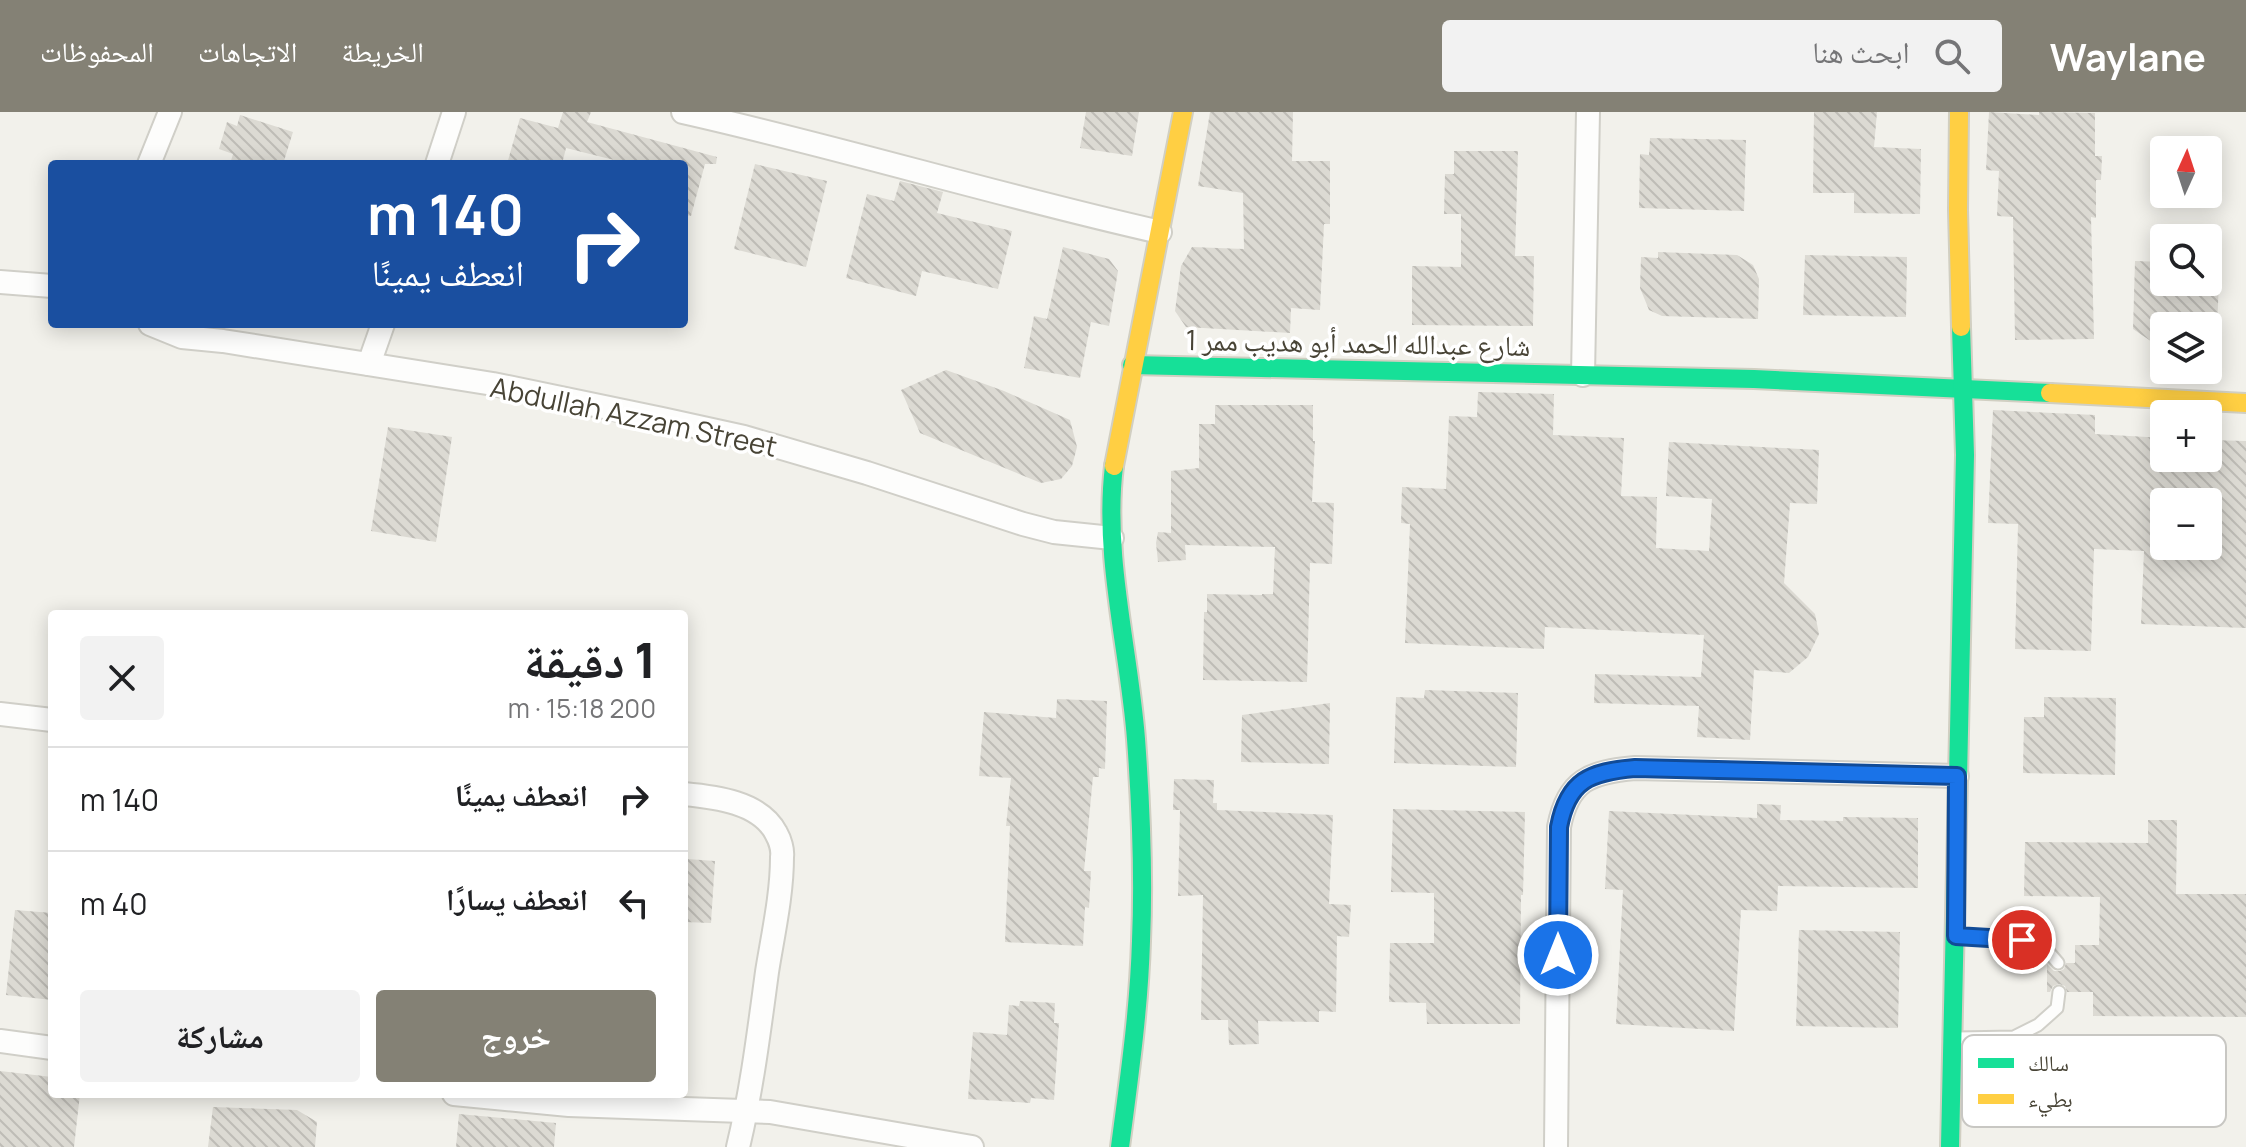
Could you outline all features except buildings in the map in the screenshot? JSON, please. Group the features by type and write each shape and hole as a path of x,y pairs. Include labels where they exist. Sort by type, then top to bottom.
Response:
{"street":[{"path":"151,160 170,112"},
{"path":"438,160 454,112"},
{"path":"683,112 1160,232"},
{"path":"1120,1147 1135,1031 1142,857 1135,722 1112,538 1111,498 1132,365 1183,112"},
{"path":"1583,375 1588,112"},
{"path":"1950,1147 1965,455 1958,210 1959,112"},
{"path":"0,282 48,286"},
{"name":"Abdullah Azzam Street","path":"160,328 182,337 493,384 730,434 867,473 1023,524 1054,532 1112,538"},
{"path":"369,364 382,328"},
{"name":"شارع عبدالله الحمد أبو هديب ممر 1","path":"1132,365 1754,379 2246,403"},
{"path":"0,714 48,720"},
{"path":"1556,1147 1559,827 1571,792 1585,779 1608,771 1635,768 1957,776"},
{"path":"688,794 713,797 753,812 768,822 776,833 783,853 747,1111 738,1147"},
{"path":"0,1041 48,1047"},
{"path":"496,1098 569,1105 747,1111 798,1116 972,1147"}],"lane":[{"path":"1956,936 2022,940 2046,949 2058,963"},
{"path":"2018,1035 2038,1025 2057,1008 2059,992"},
{"path":"1952,1038 1962,1038"}],"traffic: fast":[{"path":"1950,1147 1965,455 1961,327"},
{"path":"1132,365 1754,379 2050,393"},
{"path":"1114,466 1114,569 1133,705 1142,865 1138,993 1120,1147"}],"traffic: slow":[{"path":"1114,466 1183,112"},
{"path":"1959,112 1961,327"},
{"path":"2050,393 2246,403"}],"route":[{"path":"1558,955 1559,827 1562,812 1571,792 1585,779 1608,771 1635,768 1957,776 1956,936 2022,940"}]}
